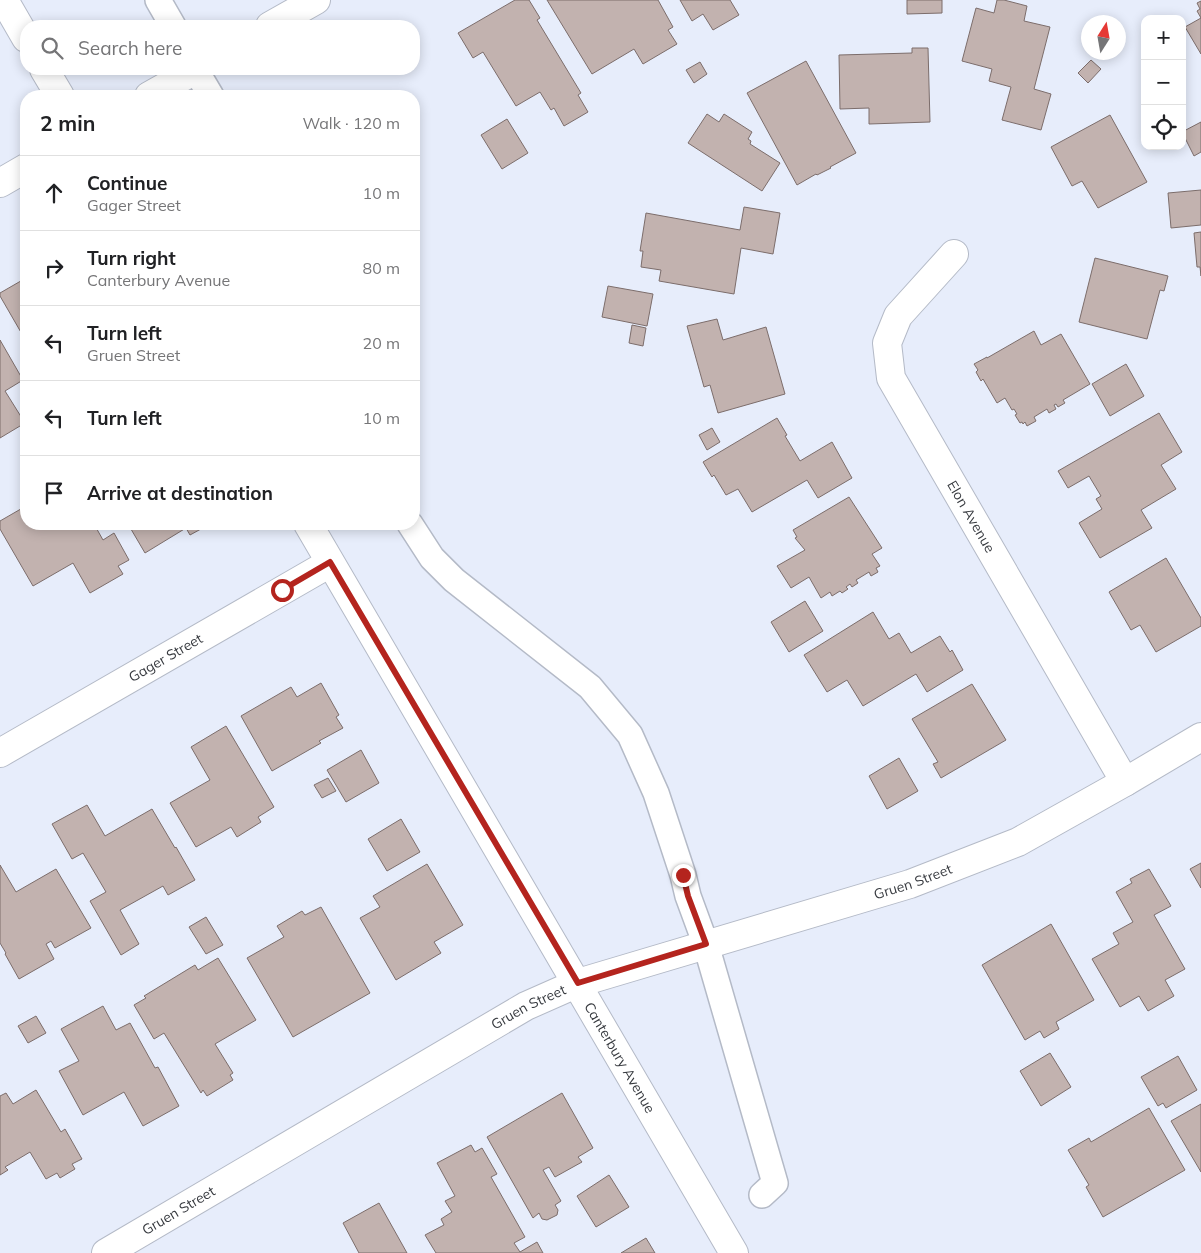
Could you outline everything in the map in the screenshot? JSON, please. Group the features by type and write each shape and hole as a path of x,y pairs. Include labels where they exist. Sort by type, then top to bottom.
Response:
{"street":[{"path":"4,0 20,28"},
{"path":"281,20 316,0"},
{"path":"48,75 56,90"},
{"path":"160,90 186,75"},
{"path":"0,183 20,171"},
{"name":"Elon Avenue","path":"954,254 898,316 887,343 891,378 1125,782"},
{"name":"Canterbury Avenue","path":"311,530 578,983 734,1253"},
{"name":"Gager Street","path":"0,753 330,562"},
{"name":"Gruen Street","path":"106,1253 526,1006 578,983 910,884 1018,842 1125,782 1201,736"}],"lane":[{"path":"158,0 170,20"},
{"path":"199,75 208,90"},
{"path":"414,530 432,558 454,580 590,686 630,735 656,793 688,896 706,944 775,1183 762,1195"}],"building":[{"path":"515,0 529,0 540,18 537,20 581,93 578,95 588,112 564,126 554,108 551,110 540,92 516,106 483,52 473,58 458,33"},
{"path":"547,0 658,0 673,27 668,30 677,44 643,64 634,49 592,74"},
{"path":"680,0 730,0 739,15 713,30 703,14 692,21"},
{"path":"907,0 942,0 942,13 907,14"},
{"path":"997,0 1027,6 1024,21 1050,27 1034,89 1051,94 1041,130 1002,120 1011,87 989,81 992,69 962,61 976,8 994,13"},
{"path":"1201,1 1201,18 1197,11 1200,9 1197,3"},
{"path":"1201,18 1201,54 1186,29 1186,26"},
{"path":"912,48 928,48 930,122 869,124 869,108 840,109 839,55 912,53"},
{"path":"1091,60 1101,69 1088,83 1078,73"},
{"path":"806,61 856,153 797,185 747,93"},
{"path":"700,62 707,74 694,83 686,70"},
{"path":"707,114 719,122 724,114 752,132 748,139 751,141 750,144 780,163 762,191 688,143"},
{"path":"1110,115 1147,182 1098,208 1082,181 1072,186 1051,147"},
{"path":"507,119 528,153 502,169 481,135"},
{"path":"1201,122 1201,152 1194,156 1186,140 1186,130"},
{"path":"1201,190 1201,225 1171,228 1168,193"},
{"path":"744,207 780,213 773,254 741,248 734,294 659,281 661,270 641,267 643,251 640,251 646,213 740,230"},
{"path":"1201,232 1201,276 1200,267 1197,267 1194,233"},
{"path":"1095,258 1168,276 1164,291 1160,290 1147,339 1079,322"},
{"path":"20,281 20,331 0,296 0,293"},
{"path":"608,286 653,294 647,326 602,317"},
{"path":"717,319 723,340 766,327 785,394 718,413 710,385 704,387 687,326"},
{"path":"632,325 646,328 643,346 629,343"},
{"path":"1034,331 1041,345 1061,334 1090,384 1063,400 1065,403 1058,407 1056,404 1054,405 1056,409 1049,413 1047,409 1034,417 1036,421 1027,426 1025,422 1023,424 1022,422 1020,423 1014,409 1012,410 1005,398 997,403 983,379 981,381 974,364"},
{"path":"0,340 20,375 20,382 5,391 20,415 20,426 0,438"},
{"path":"1126,364 1144,396 1110,416 1092,384"},
{"path":"1159,413 1182,452 1161,465 1176,489 1141,510 1152,528 1100,558 1079,523 1102,509 1096,499 1101,496 1089,476 1068,488 1058,471"},
{"path":"777,418 800,461 832,442 852,478 818,498 807,480 752,512 738,489 726,495 714,475 712,477 703,462"},
{"path":"712,428 720,442 707,450 699,435"},
{"path":"849,497 882,548 872,554 880,566 876,568 878,572 871,576 869,572 856,580 858,583 852,587 850,584 846,587 848,589 842,593 840,591 832,596 830,592 821,598 809,577 791,588 777,566 805,550 795,538 797,537 793,530"},
{"path":"20,509 20,530 97,530 103,540 114,533 129,560 118,566 123,574 90,593 73,563 33,586 0,529 0,521"},
{"path":"132,530 183,530 145,553"},
{"path":"187,530 199,530 190,535"},
{"path":"1166,558 1201,618 1201,626 1156,652 1140,625 1131,630 1109,592"},
{"path":"805,601 823,631 789,652 771,622"},
{"path":"873,612 889,639 899,633 911,653 940,636 950,652 952,650 963,670 927,692 916,674 863,706 847,680 827,692 804,655"},
{"path":"321,683 339,715 336,717 343,728 272,771 241,716 291,687 297,697"},
{"path":"972,684 1006,740 941,778 933,764 938,762 912,719"},
{"path":"226,726 274,807 258,817 261,822 237,837 231,827 196,847 170,803 210,780 191,747"},
{"path":"361,750 379,783 346,802 327,770"},
{"path":"899,758 918,791 887,809 869,776"},
{"path":"328,778 336,791 322,798 314,785"},
{"path":"87,805 105,836 152,809 195,880 168,895 163,886 120,910 139,944 121,955 90,901 106,892 83,853 72,859 52,824"},
{"path":"401,819 420,852 387,871 368,839"},
{"path":"1201,863 1201,888 1190,869"},
{"path":"427,864 463,925 434,942 441,953 396,980 360,918 380,907 373,896"},
{"path":"0,865 16,892 56,869 91,928 55,948 51,941 46,944 54,959 19,979 0,943"},
{"path":"1149,869 1171,906 1154,915 1185,969 1165,980 1174,996 1148,1011 1139,996 1120,1007 1092,959 1119,944 1113,933 1133,922 1116,892 1132,883 1130,879"},
{"path":"321,907 370,993 293,1037 247,958 284,937 277,926 302,911 305,915"},
{"path":"206,917 223,945 206,954 189,927"},
{"path":"1051,924 1094,1000 1056,1022 1059,1029 1044,1038 1040,1031 1025,1040 982,965"},
{"path":"218,958 256,1020 215,1044 233,1073 230,1075 233,1080 207,1096 203,1090 201,1093 164,1033 154,1039 134,1005 146,998 144,996 195,965 198,970"},
{"path":"103,1006 116,1030 130,1023 155,1068 158,1067 179,1106 143,1126 124,1092 83,1115 59,1071 79,1061 61,1029"},
{"path":"36,1016 46,1033 28,1043 18,1026"},
{"path":"1050,1053 1071,1087 1041,1106 1020,1071"},
{"path":"1178,1056 1197,1090 1166,1108 1163,1103 1158,1106 1141,1077"},
{"path":"36,1090 61,1132 65,1129 82,1159 72,1164 75,1169 60,1178 57,1173 46,1179 30,1152 5,1167 8,1170 0,1175 0,1096 6,1093 13,1104"},
{"path":"562,1093 593,1148 578,1157 582,1162 555,1177 549,1167 543,1170 561,1201 555,1205 558,1210 557,1215 547,1220 542,1219 539,1213 533,1218 487,1137"},
{"path":"1201,1104 1201,1172 1171,1121"},
{"path":"1149,1108 1185,1170 1103,1217 1086,1187 1089,1185 1068,1150 1089,1138 1091,1142"},
{"path":"471,1145 475,1152 482,1148 497,1174 491,1177 525,1237 514,1243 520,1252 537,1242 543,1253 436,1253 425,1235 444,1225 441,1219 452,1212 445,1201 455,1196 437,1163"},
{"path":"609,1175 629,1207 596,1227 577,1196"},
{"path":"379,1203 407,1253 359,1253 343,1223"},
{"path":"646,1238 655,1253 621,1253"}],"route":[{"path":"282,590 330,562 578,983 706,944 688,896 683,875"}]}
